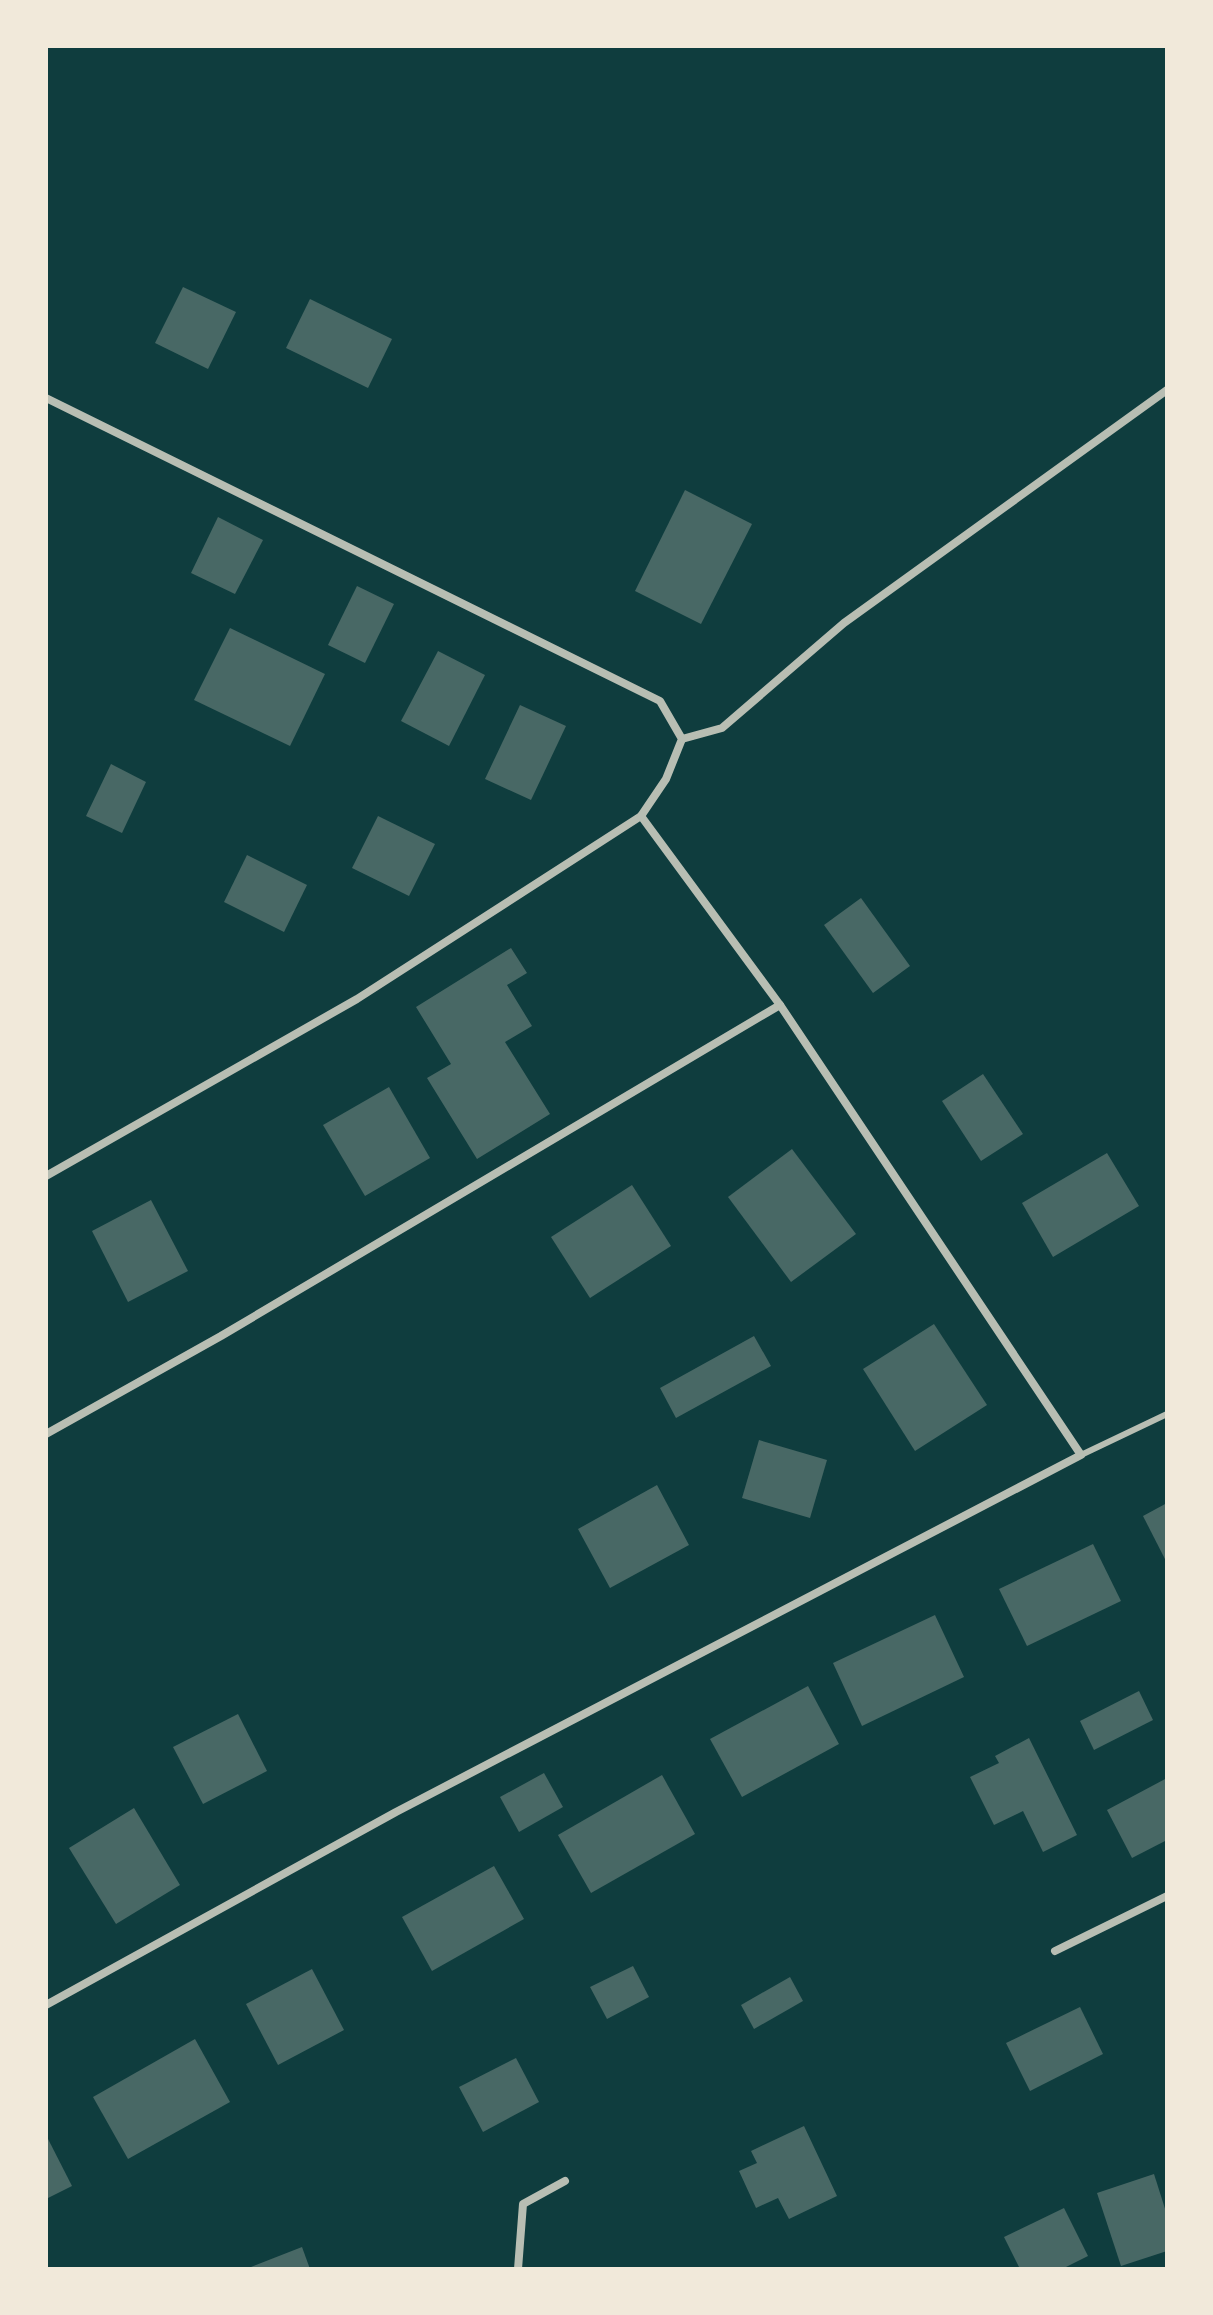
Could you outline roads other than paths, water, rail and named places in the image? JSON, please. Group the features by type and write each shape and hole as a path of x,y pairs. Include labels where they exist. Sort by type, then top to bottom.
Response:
{"street":[{"path":"682,739 722,728 844,623 1167,390"},
{"path":"46,398 660,701 682,739"},
{"path":"46,1176 357,999 641,816 666,779 682,739"},
{"path":"46,2005 396,1812 1081,1455 780,1005 641,816"},
{"path":"46,1434 248,1320 780,1005"},
{"path":"1055,1951 1167,1896"},
{"path":"518,2269 523,2204 565,2181"}],"lane":[{"path":"1081,1455 1167,1414"}]}
